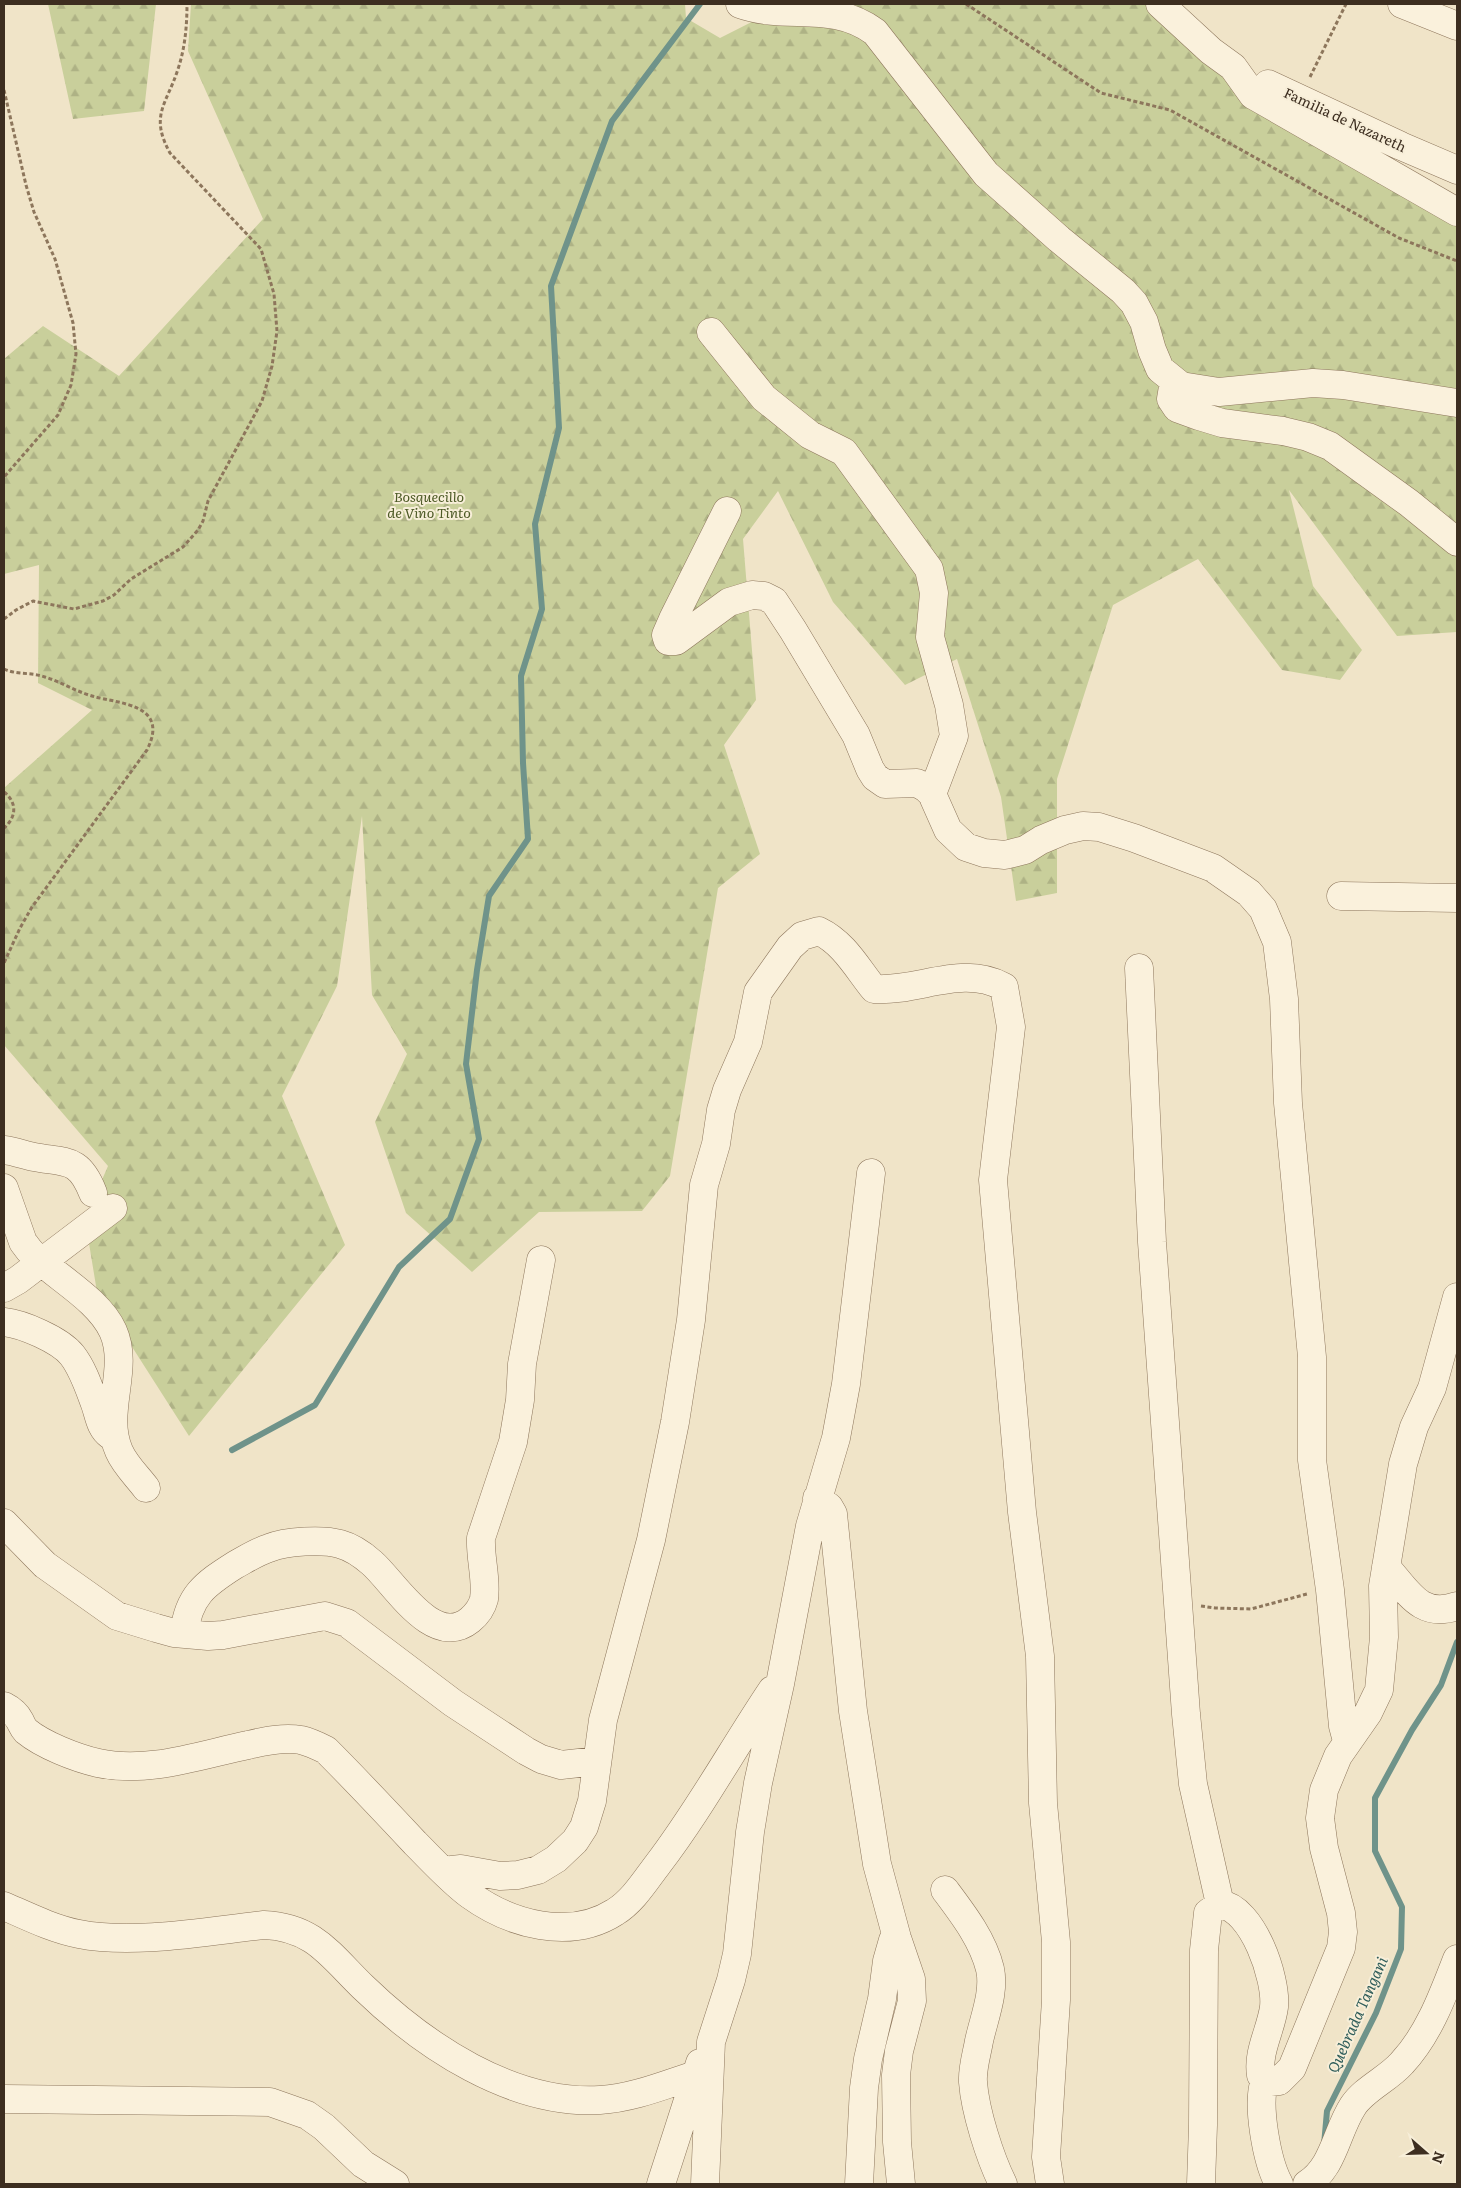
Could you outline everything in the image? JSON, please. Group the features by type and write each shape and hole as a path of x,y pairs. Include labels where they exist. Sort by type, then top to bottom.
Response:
{"street":[{"path":"740,4 760,8 832,11 864,22 875,32 986,174 1059,239 1123,291 1134,304 1144,322 1160,369 1181,386 1219,392 1313,383 1343,385 1457,403"},
{"name":"Familia de Nazareth","path":"1160,4 1210,52 1233,67 1299,99 1457,170"},
{"path":"1402,4 1457,26"},
{"path":"1233,67 1252,95 1457,212"},
{"path":"711,332 764,398 810,435 844,452 929,568 934,592 930,637 949,705 954,736 932,794"},
{"path":"1174,381 1171,400 1177,408 1222,422 1283,431 1308,437 1330,446 1410,503 1457,542"},
{"path":"727,511 673,619 666,635 668,641 676,641 730,602 752,595 764,596 774,601 793,630 856,735 870,769 876,778 886,784 917,783 932,794 948,830 966,847 984,853 1005,855 1025,850 1065,830 1083,826 1099,827 1213,868 1248,893 1267,916 1277,942 1284,999 1288,1103 1312,1357 1312,1460 1330,1590 1343,1726 1347,1741"},
{"path":"1341,896 1457,898"},
{"path":"443,1871 460,1869 500,1876 518,1875 538,1870 556,1859 575,1841 584,1828 592,1801 603,1720 652,1540 675,1422 691,1320 704,1185 716,1144 725,1096 748,1042 758,992 790,947 802,936 819,931 828,935 844,949 874,989 892,990 967,976 990,980 1004,987 1011,1027 993,1180 1022,1512 1040,1656 1043,1803 1056,1942 1056,2000 1046,2156 1050,2184"},
{"path":"1139,968 1152,1242 1186,1714 1193,1784 1220,1904"},
{"path":"4,1150 65,1161 84,1175 103,1201 41,1262 18,1280 4,1288"},
{"path":"661,2184 695,2074 711,2042 731,1980 737,1954 750,1832 758,1783 780,1684 810,1526 836,1438 846,1384 871,1173"},
{"path":"4,1188 23,1242 41,1262 102,1314 114,1334 119,1354 113,1412 114,1436 123,1459 146,1488"},
{"path":"184,1634 185,1624 192,1603 208,1582 270,1547 319,1540 340,1544 362,1555 373,1564 404,1600 433,1623 442,1626 459,1626 474,1616 481,1608 484,1599 485,1579 481,1565 481,1538 513,1442 520,1400 522,1364 541,1260"},
{"path":"1201,2184 1206,1929 1208,1913 1220,1904 1227,1905 1236,1910 1249,1923 1257,1938 1269,1972 1274,2006 1260,2060 1261,2075 1270,2082 1278,2081 1292,2068 1341,1948 1344,1932 1341,1913 1324,1848 1320,1818 1324,1790 1338,1756 1368,1713 1378,1690 1384,1637 1383,1586 1402,1464 1414,1427 1432,1388 1457,1297"},
{"path":"4,1322 14,1323 34,1331 72,1354 82,1372 103,1428 114,1436"},
{"path":"817,1498 829,1507 833,1514 853,1712 878,1864 898,1938 912,1978 912,2001 899,2051 896,2075 897,2142 901,2184"},
{"path":"4,1523 45,1565 117,1616 184,1634 223,1635 309,1618 325,1616 334,1618 347,1623 453,1703 526,1751 541,1759 561,1765 597,1761"},
{"path":"1386,1567 1412,1599 1422,1606 1445,1610 1457,1606"},
{"path":"4,1706 19,1719 24,1730 36,1738 64,1752 98,1763 120,1766 165,1764 232,1748 286,1739 301,1740 316,1745 326,1750 443,1871 469,1894 498,1913 523,1922 545,1926 572,1926 597,1920 616,1912 636,1893 672,1846 774,1686 780,1684"},
{"path":"945,1890 964,1916 982,1946 990,1971 990,1996 979,2041 973,2081 984,2131 1003,2184"},
{"path":"4,1906 78,1934 100,1937 146,1937 264,1925 301,1932 325,1948 378,2002 403,2024 431,2044 486,2074 537,2093 578,2100 618,2098 645,2092 695,2074"},
{"path":"859,2184 864,2088 868,2059 882,1999 887,1960 893,1940 898,1938"},
{"path":"1307,2184 1320,2173 1330,2159 1344,2121 1354,2104 1401,2064 1420,2041 1442,1998 1457,1959"},
{"path":"705,2184 711,2042"},
{"path":"1265,2080 1262,2097 1264,2118 1273,2172 1279,2184"},
{"path":"4,2086 29,2094 36,2100"},
{"path":"4,2099 270,2102 307,2115 324,2127 363,2164 383,2178 396,2184"}],"path":[{"path":"4,619 33,601 74,609 103,601 114,595 132,579 183,547 198,530 203,521 208,501 254,418 268,382 275,349 276,312 270,275 261,249 170,153 161,134 160,112 178,70 183,48 187,4"},
{"path":"966,4 1101,93 1170,110 1399,238 1457,261"},
{"path":"1299,99 1346,4"},
{"path":"4,90 31,203 55,259 73,323 76,354 71,385 58,415 4,477"},
{"path":"4,669 44,676 88,695 136,706 148,718 152,734 146,750 32,907 13,942 4,964"},
{"path":"4,792 12,801 14,813 12,819 4,828"},
{"path":"1178,1601 1215,1608 1251,1609 1330,1590"}],"green space":[{"path":"48,4 156,4 144,111 73,119"},
{"name":"Bosquecillo de Vino Tinto","path":"191,4 685,4 686,18 720,38 781,7 781,4 1145,4 1199,56 1457,213 1457,632 1397,636 1289,490 1313,586 1362,650 1340,680 1282,670 1198,559 1113,605 1057,779 1057,893 1016,901 1001,797 957,659 905,685 833,602 778,491 743,539 756,700 724,745 760,854 718,888 670,1176 642,1211 539,1212 472,1272 406,1213 375,1122 407,1054 372,995 362,816 337,986 282,1096 345,1245 189,1436 97,1292 85,1219 108,1166 4,1045 4,788 92,710 38,683 39,565 4,574 4,359 43,326 119,376 263,219 188,51"}],"waterway":[{"path":"232,1450 315,1405 399,1267 450,1219 479,1139 466,1064 477,970 489,896 528,839 523,763 521,676 542,609 535,524 559,428 551,286 612,121 700,4"},
{"name":"Quebrada Tangani","path":"1324,2145 1327,2111 1376,2013 1401,1949 1402,1907 1375,1851 1375,1798 1412,1730 1441,1685 1457,1642"}]}
